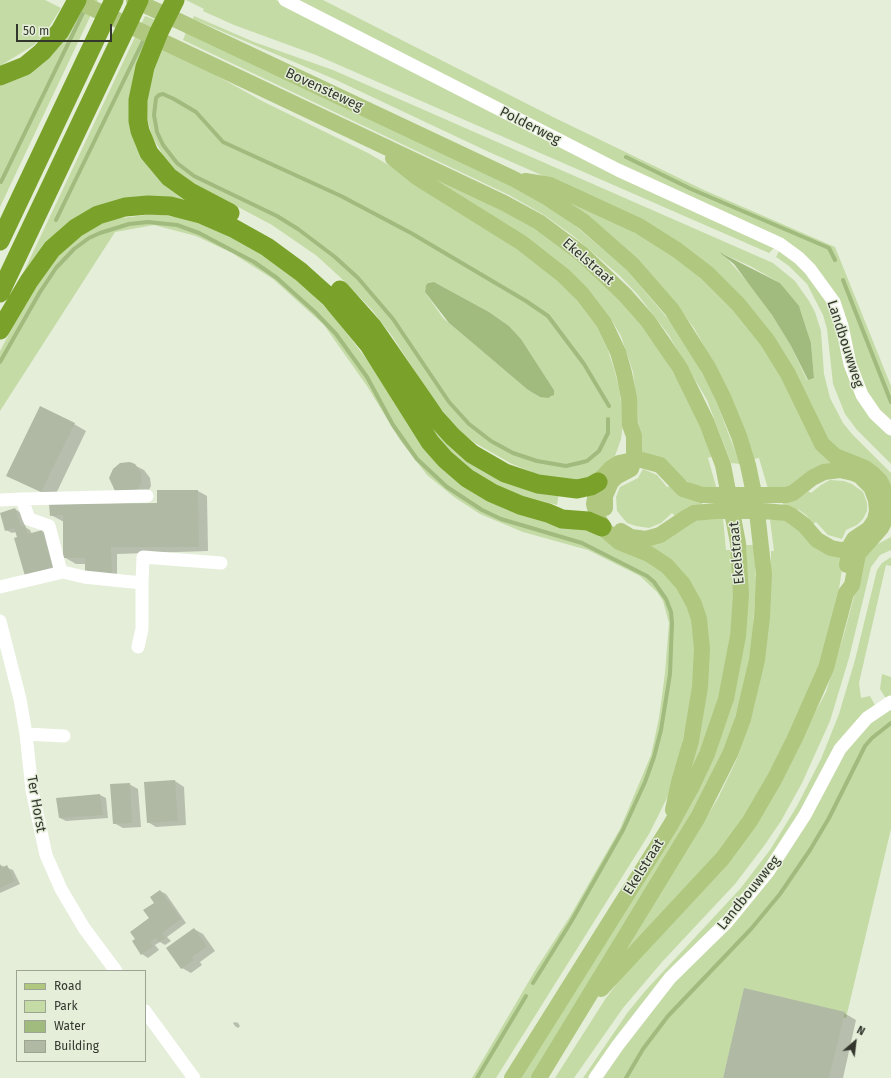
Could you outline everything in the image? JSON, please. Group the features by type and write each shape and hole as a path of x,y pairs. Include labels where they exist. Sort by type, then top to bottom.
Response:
{"highway":[{"path":"0,76 24,66 42,52 60,31 76,0"},
{"path":"0,241 114,0"},
{"path":"0,293 139,0"},
{"path":"175,0 159,32 145,68 138,100 138,121 140,131 149,153 161,169 190,192 258,228 279,241 305,259 334,285 372,326 435,417 452,436 472,454 505,473 538,484 577,489 591,486 598,482"},
{"path":"0,330 29,281 52,249 76,228 98,215 125,207 148,205 170,206 201,214 233,228 267,247 301,272 330,298 369,345 430,442 454,468 479,486 504,499 548,513 557,510 602,520"}],"main road":[{"name":"Bovensteweg","path":"76,0 373,142"},
{"name":"Bovensteweg","path":"134,0 514,179"},
{"path":"373,142 418,178 522,243 564,276 582,294 604,323 618,352 628,392 630,425 634,436 626,461 631,469 616,477 607,488 602,520"},
{"name":"Ekelstraat","path":"373,142 504,203 539,222 582,254 601,271 648,321 680,368 707,423 723,465 738,543 741,595 738,636 726,699 707,754 691,788 670,826 512,1078"},
{"path":"514,179 550,185 626,220 677,250 707,273 738,304 767,340 788,374 822,444 835,456 865,468 880,481 888,498 885,505 886,520 884,531 856,549 831,548 824,545 799,521 786,513 746,511 694,513 687,516 660,535 646,539 631,537 602,520"},
{"name":"Ekelstraat","path":"514,179 548,198 584,222 632,264 667,304 691,338 709,368 728,410 748,465 762,543 764,574 762,617 757,660 743,719 730,754 698,818 539,1078"},
{"path":"670,826 679,782 691,741 700,687 702,649 699,620 694,604 677,576 660,560 641,550 615,540 594,504 598,482 611,468 626,461 648,460 660,465 683,489 702,495 786,495 793,493 818,475 831,470 840,470 860,476 885,505"},
{"path":"581,1010 700,885 722,859 750,821 775,778 815,696 826,668 837,634 846,594 852,585 858,554 854,539 866,533 875,520 877,511 885,505"}],"street":[{"name":"Polderweg","path":"285,0 618,170 780,244"},
{"name":"Landbouwweg","path":"780,244 799,258 810,269 834,302 842,326 850,364 862,395 875,414 891,429"},
{"path":"0,500 147,496"},
{"path":"22,499 29,519 49,526 61,572"},
{"path":"138,647 142,629 142,583 144,557 222,563"},
{"path":"0,587 61,572 84,578 142,583"},
{"name":"Ter Horst","path":"0,621 20,699 26,734 32,790 46,855 61,889 84,928 115,970"},
{"name":"Landbouwweg","path":"595,1078 618,1045 666,984 728,921 768,872 787,845 840,749 849,737 867,718 891,702"},
{"path":"26,734 64,736"},
{"path":"146,1012 194,1078"}],"green space":[{"path":"0,0 45,0 61,8 46,32 34,45 0,66"},
{"path":"86,0 98,0 0,207 0,80"},
{"path":"186,0 276,0 598,165 774,248 769,253 316,55 234,25 203,11 204,9"},
{"path":"292,0 323,0 553,117 704,190 835,247 891,386 891,424 868,397 815,268 687,199"},
{"path":"145,16 158,21 146,49 135,85 133,103 134,123 143,151 157,172 191,198 270,240 307,266 350,307 369,329 423,408 454,445 475,461 507,479 539,489 559,492 557,505 500,488 469,469 447,449 424,422 369,337 330,292 289,257 269,243 242,227 204,210 184,205 149,201 104,207 71,224 49,243 19,287 17,286"},
{"path":"194,16 254,42 333,70 773,263 795,281 815,312 821,331 824,374 830,398 843,423 891,473 891,489 829,443 745,306 600,201 489,152 334,79 193,19","holes":["723,254 750,266 780,283 800,309 811,343 814,378 807,380 791,346 772,315 754,289"]},
{"path":"186,32 509,185 548,207 578,228 625,268 675,327 689,348 715,398 740,464 731,463 707,400 668,334 638,295 619,275 572,235 544,215 509,195 183,40"},
{"path":"162,49 189,60 262,101 368,153 435,192 558,276 597,327 608,350 615,372 620,393 623,424 621,439 615,456 596,474 586,480 571,483 539,475 512,464 475,443 458,430 431,396 392,336 372,310 341,278 317,256 272,225 180,175 165,159 152,136 148,121 148,88","holes":["434,282 489,312 509,326 521,339 554,390 552,397 540,397 528,390 443,318 425,292 426,285"]},
{"path":"420,169 534,227 596,274 642,324 685,391 713,456 708,458 717,490 695,486 639,453 638,416 633,372 621,336 612,321 470,205"},
{"path":"548,187 679,256 749,324 838,463 784,489 768,489 759,458 754,459 728,390 694,328 637,258 588,216"},
{"path":"155,214 189,219 219,231 266,257 304,286 332,314 371,365 485,499 505,509 524,515 581,524 636,554 670,577 691,608 697,674 673,786 649,834 496,1078 472,1078 536,969 569,918 620,829 651,755 659,718 665,673 669,623 663,601 657,592 640,576 588,550 523,532 480,514 454,497 427,475 400,440 367,386 324,325 273,279 232,253 196,236 154,225 115,232 0,411 0,351 31,292 64,248 93,227 112,219"},
{"path":"779,251 802,266 829,304 844,356 891,434 891,464 857,430 845,414 833,384 827,329 823,315 807,284 789,266 776,257"},
{"path":"643,469 657,475 667,487 670,486 686,498 702,501 702,506 688,507 675,516 672,513 661,523 649,528 627,523 617,511 616,497 620,487 638,478"},
{"path":"830,480 844,481 852,484 863,492 867,503 867,511 863,519 857,525 846,530 842,539 828,535 816,522 813,524 807,516 799,510 783,507 783,502 796,500 808,491 811,493"},
{"path":"723,518 726,550 732,550 734,593 730,637 720,694 704,741 685,784 702,618 642,544 693,521"},
{"path":"779,519 789,523 844,555 838,596 824,652 794,733 730,843 625,952 718,798 737,759 753,711 765,655 771,577 771,551 774,551 770,520"},
{"path":"891,537 891,550 880,555 871,567 849,658 830,721 802,783 781,821 735,884 662,962 623,1008 574,1078 555,1078 606,998 795,750 826,692 844,634 864,558 874,546"},
{"path":"746,545 754,545 756,581 752,645 745,683 733,724 722,753 711,778 675,841 531,1078 521,1078 716,751 733,703 744,645 748,590"},
{"path":"891,557 891,566 886,565 859,683 861,698 870,696 876,707 857,720 841,739 816,786 757,880 591,1078 583,1078 628,1012 646,990 740,889 770,850 797,806 821,759 839,714 855,660 877,570 882,563"},
{"path":"882,674 891,677 891,697 885,697 880,689"},
{"path":"891,708 891,829 846,1018 744,994 723,1078 602,1078 622,1048 675,982 731,924 841,757 870,722"}],"water":[{"path":"719,252 780,283 799,306 811,343 814,378 808,380 791,346 772,315 734,264"},
{"path":"434,282 489,312 509,326 521,339 554,390 554,395 548,398 540,397 528,390 449,323 425,292 426,285"}],"building":[{"path":"40,406 75,423 41,492 6,476"},
{"path":"130,462 135,464 141,472 142,481 140,486 137,490 115,491 109,478 113,469 120,463"},
{"path":"157,490 198,490 199,547 111,547 112,574 85,574 85,558 63,558 63,515 50,516 49,504 157,503"},
{"path":"15,508 21,526 25,525 28,534 42,530 53,567 25,576 14,538 17,537 14,528 5,531 0,513"},
{"path":"175,780 178,821 147,823 144,782"},
{"path":"130,783 132,823 113,824 110,784"},
{"path":"100,794 103,815 59,818 56,798"},
{"path":"0,864 2,868 7,865 15,881 0,888"},
{"path":"160,890 181,919 162,933 166,938 159,942 156,938 150,942 153,946 141,955 132,941 135,939 130,932 149,918 143,910 154,903 150,897"},
{"path":"194,928 207,946 192,957 194,960 181,969 166,948"},
{"path":"744,988 845,1012 829,1078 723,1078"}],"waterway":[{"path":"1,182 85,9"},
{"path":"56,220 145,37"},
{"path":"608,419 608,433 599,451 587,461 566,466 537,461 513,453 491,441 469,424 449,402 393,319 358,278 335,257 298,229 277,216 194,176 177,163 163,145 157,132 154,115 156,98 163,94 174,99 196,112 223,142 341,196 411,233 526,301 548,316 584,364 609,406"},
{"path":"626,157 691,189 829,248 835,260"},
{"path":"0,362 40,292 56,268 74,249 89,238 129,224 148,222 177,225 199,233 254,262 277,278 316,313 336,334 367,377 393,425 417,459 447,487 482,510 501,519 582,543 647,576 654,582 666,599 671,612 672,623 670,674 661,730 654,757 645,782 623,830 571,922 533,983"},
{"path":"843,280 891,402"},
{"path":"626,1078 643,1049 668,1016 751,929 780,894 810,850 829,818 865,746 872,738 891,723"},
{"path":"477,1078 526,996"}]}
